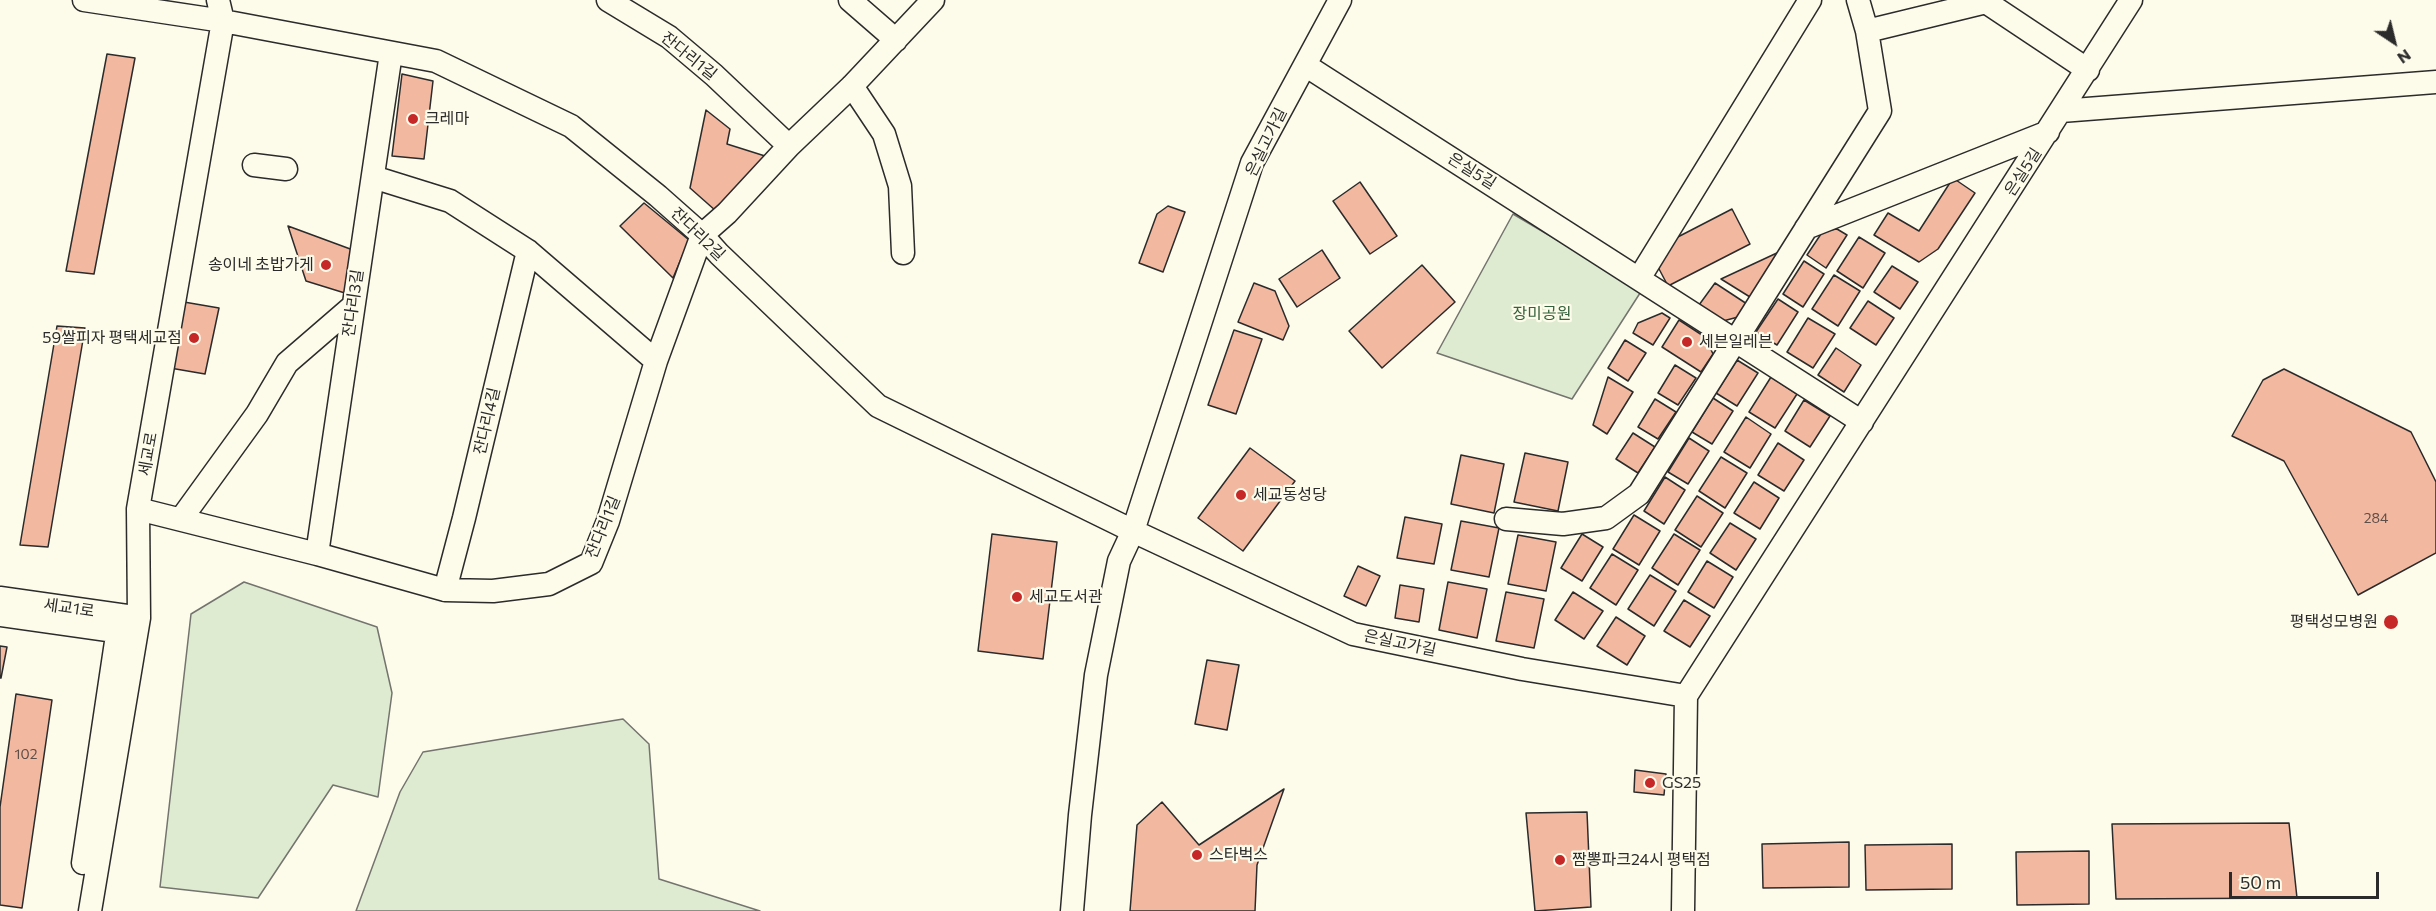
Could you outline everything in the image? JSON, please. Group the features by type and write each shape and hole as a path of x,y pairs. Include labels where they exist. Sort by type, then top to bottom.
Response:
{"street":[{"name":"잔다리2길","path":"84,0 220,11 436,62 570,126 658,196 702,235 878,406 1133,531"},
{"name":"잔다리1길","path":"608,0 669,37 714,75 789,146"},
{"path":"850,0 896,40"},
{"name":"잔다리1길","path":"138,509 317,554 445,590 493,591 549,584 591,563 608,521 656,361 702,235 727,213 789,146 852,86 933,0"},
{"name":"은실고가길","path":"1072,911 1096,675 1119,561 1133,531 1252,163 1340,0"},
{"path":"1640,278 1810,0"},
{"path":"1506,519 1563,524 1606,518 1639,494 1880,111 1867,31 1858,0"},
{"name":"은실5길","path":"1305,65 1862,422 2131,0"},
{"path":"1867,31 1986,2 2088,70"},
{"name":"세교로","path":"90,911 128,625 138,509 220,11"},
{"name":"잔다리3길","path":"317,554 391,53"},
{"path":"2061,111 2436,82"},
{"path":"852,86 884,134 900,186 903,253"},
{"path":"1806,228 2048,132"},
{"path":"254,165 286,169"},
{"path":"372,177 450,201 528,250 656,361"},
{"name":"잔다리4길","path":"445,590 528,250"},
{"path":"181,519 257,414 287,363 353,306"},
{"path":"1683,911 1686,696 1862,422"},
{"name":"은실고가길","path":"1133,531 1353,634 1522,669 1686,696"},
{"name":"세교1로","path":"0,598 128,625"},
{"name":"세교1로","path":"0,615 128,625"},
{"path":"76,911 128,625"}],"green space":[{"name":"장미공원","path":"1513,214 1642,290 1572,399 1437,353"},
{"path":"244,582 377,627 392,693 378,797 333,785 258,898 160,887 191,614"},
{"path":"623,719 649,744 659,879 760,911 356,911 400,792 423,752"}],"building":[{"path":"107,54 135,58 94,274 66,271"},
{"name":"크레마","path":"402,74 433,81 424,159 392,156"},
{"path":"706,110 730,129 727,144 765,156 716,211 690,188"},
{"path":"1953,178 1975,193 1938,249 1919,262 1874,235 1888,213 1919,231"},
{"path":"1360,182 1397,236 1370,254 1333,201"},
{"path":"644,203 689,240 673,278 620,226"},
{"path":"1168,206 1185,212 1163,272 1139,263 1157,214"},
{"path":"1732,209 1750,244 1668,286 1658,267 1672,240"},
{"name":"송이네 초밥가게","path":"288,226 353,250 348,294 306,281"},
{"path":"1837,229 1847,235 1826,268 1807,255 1823,231"},
{"path":"1859,237 1885,253 1863,288 1837,271"},
{"path":"1322,250 1340,278 1297,307 1279,279"},
{"path":"1779,252 1750,297 1721,279"},
{"path":"1804,261 1824,274 1803,307 1783,294"},
{"path":"1422,265 1455,302 1382,368 1349,331"},
{"path":"1892,266 1918,282 1900,309 1874,292"},
{"path":"1834,275 1860,291 1838,326 1812,309"},
{"path":"1254,283 1275,291 1289,326 1283,340 1238,322"},
{"path":"1715,283 1747,304 1738,317 1723,321 1699,305"},
{"path":"1778,299 1798,312 1777,345 1756,332"},
{"path":"1868,301 1894,318 1876,345 1850,328"},
{"name":"59쌀피자 평택세교점","path":"184,302 219,308 205,374 170,368"},
{"path":"1662,313 1670,318 1653,345 1633,333 1638,323"},
{"path":"1808,318 1835,334 1813,368 1787,352"},
{"name":"세븐일레븐","path":"1679,320 1705,337 1713,354 1701,372 1662,347"},
{"path":"57,326 85,328 48,547 20,545"},
{"path":"1234,330 1262,339 1236,414 1208,405"},
{"path":"1625,340 1646,353 1628,381 1608,368"},
{"path":"1836,348 1861,365 1844,392 1818,375"},
{"path":"1737,360 1758,373 1737,406 1716,393"},
{"path":"1675,365 1696,378 1678,405 1658,393"},
{"name":"평택성모병원","path":"2284,369 2411,432 2436,482 2436,553 2358,595 2284,461 2232,436 2263,380"},
{"path":"1608,377 1633,392 1607,434 1593,425"},
{"path":"1771,377 1797,394 1775,428 1749,412"},
{"path":"1713,398 1733,411 1712,444 1692,432"},
{"path":"1655,399 1676,412 1658,439 1638,427"},
{"path":"1804,400 1830,416 1810,447 1785,431"},
{"path":"1746,417 1771,434 1750,468 1724,452"},
{"path":"1633,433 1655,447 1638,473 1616,459"},
{"path":"1689,438 1709,451 1688,484 1668,472"},
{"path":"1778,443 1804,460 1784,491 1758,475"},
{"path":"1250,448 1295,481 1243,551 1198,518"},
{"path":"1525,453 1568,462 1558,511 1514,502"},
{"path":"1461,455 1504,464 1494,513 1451,504"},
{"path":"1721,457 1747,473 1725,508 1699,491"},
{"path":"1665,477 1685,490 1664,524 1644,511"},
{"path":"1754,482 1779,498 1760,529 1734,513"},
{"path":"1697,496 1723,513 1701,547 1675,530"},
{"path":"1634,515 1660,531 1639,565 1613,549"},
{"path":"1405,517 1442,524 1434,564 1397,558"},
{"path":"1461,521 1499,528 1489,577 1451,570"},
{"path":"1730,523 1756,539 1736,570 1710,553"},
{"name":"세교도서관","path":"992,534 1057,542 1043,659 978,651"},
{"path":"1582,534 1603,547 1582,581 1561,568"},
{"path":"1674,534 1700,550 1678,585 1652,568"},
{"path":"1518,535 1556,542 1546,591 1508,584"},
{"path":"1612,554 1638,570 1616,605 1590,588"},
{"path":"1707,561 1733,577 1714,608 1688,592"},
{"path":"1358,566 1380,576 1366,606 1344,596"},
{"path":"1650,575 1676,591 1654,626 1628,609"},
{"path":"1448,582 1487,589 1477,638 1439,630"},
{"path":"1400,585 1424,589 1419,622 1395,618"},
{"path":"1506,592 1544,599 1534,648 1496,641"},
{"path":"1573,592 1603,611 1584,639 1555,620"},
{"path":"1684,600 1710,616 1690,647 1664,631"},
{"path":"1616,617 1645,636 1627,665 1597,646"},
{"path":"0,646 7,647 1,678 0,678"},
{"path":"1207,660 1239,665 1227,730 1195,724"},
{"path":"16,694 52,700 22,908 0,905 0,807"},
{"name":"GS25","path":"1635,770 1666,774 1664,795 1634,792"},
{"name":"스타벅스","path":"1284,789 1257,865 1255,911 1130,911 1137,825 1162,802 1199,845"},
{"name":"짬뽕파크24시 평택점","path":"1587,812 1591,907 1535,911 1526,813"},
{"path":"2289,823 2297,898 2116,899 2112,824"},
{"path":"1849,842 1849,887 1763,888 1762,844"},
{"path":"1952,844 1952,889 1866,890 1865,845"},
{"path":"2089,851 2089,904 2017,905 2016,852"}],"place":[{"name":"크레마","path":"413,119"},
{"name":"송이네 초밥가게","path":"326,265"},
{"name":"59쌀피자 평택세교점","path":"194,338"},
{"name":"세븐일레븐","path":"1687,342"},
{"name":"세교동성당","path":"1241,495"},
{"name":"세교도서관","path":"1017,597"},
{"name":"평택성모병원","path":"2391,622"},
{"name":"GS25","path":"1650,783"},
{"name":"스타벅스","path":"1197,855"},
{"name":"짬뽕파크24시 평택점","path":"1560,860"}]}
